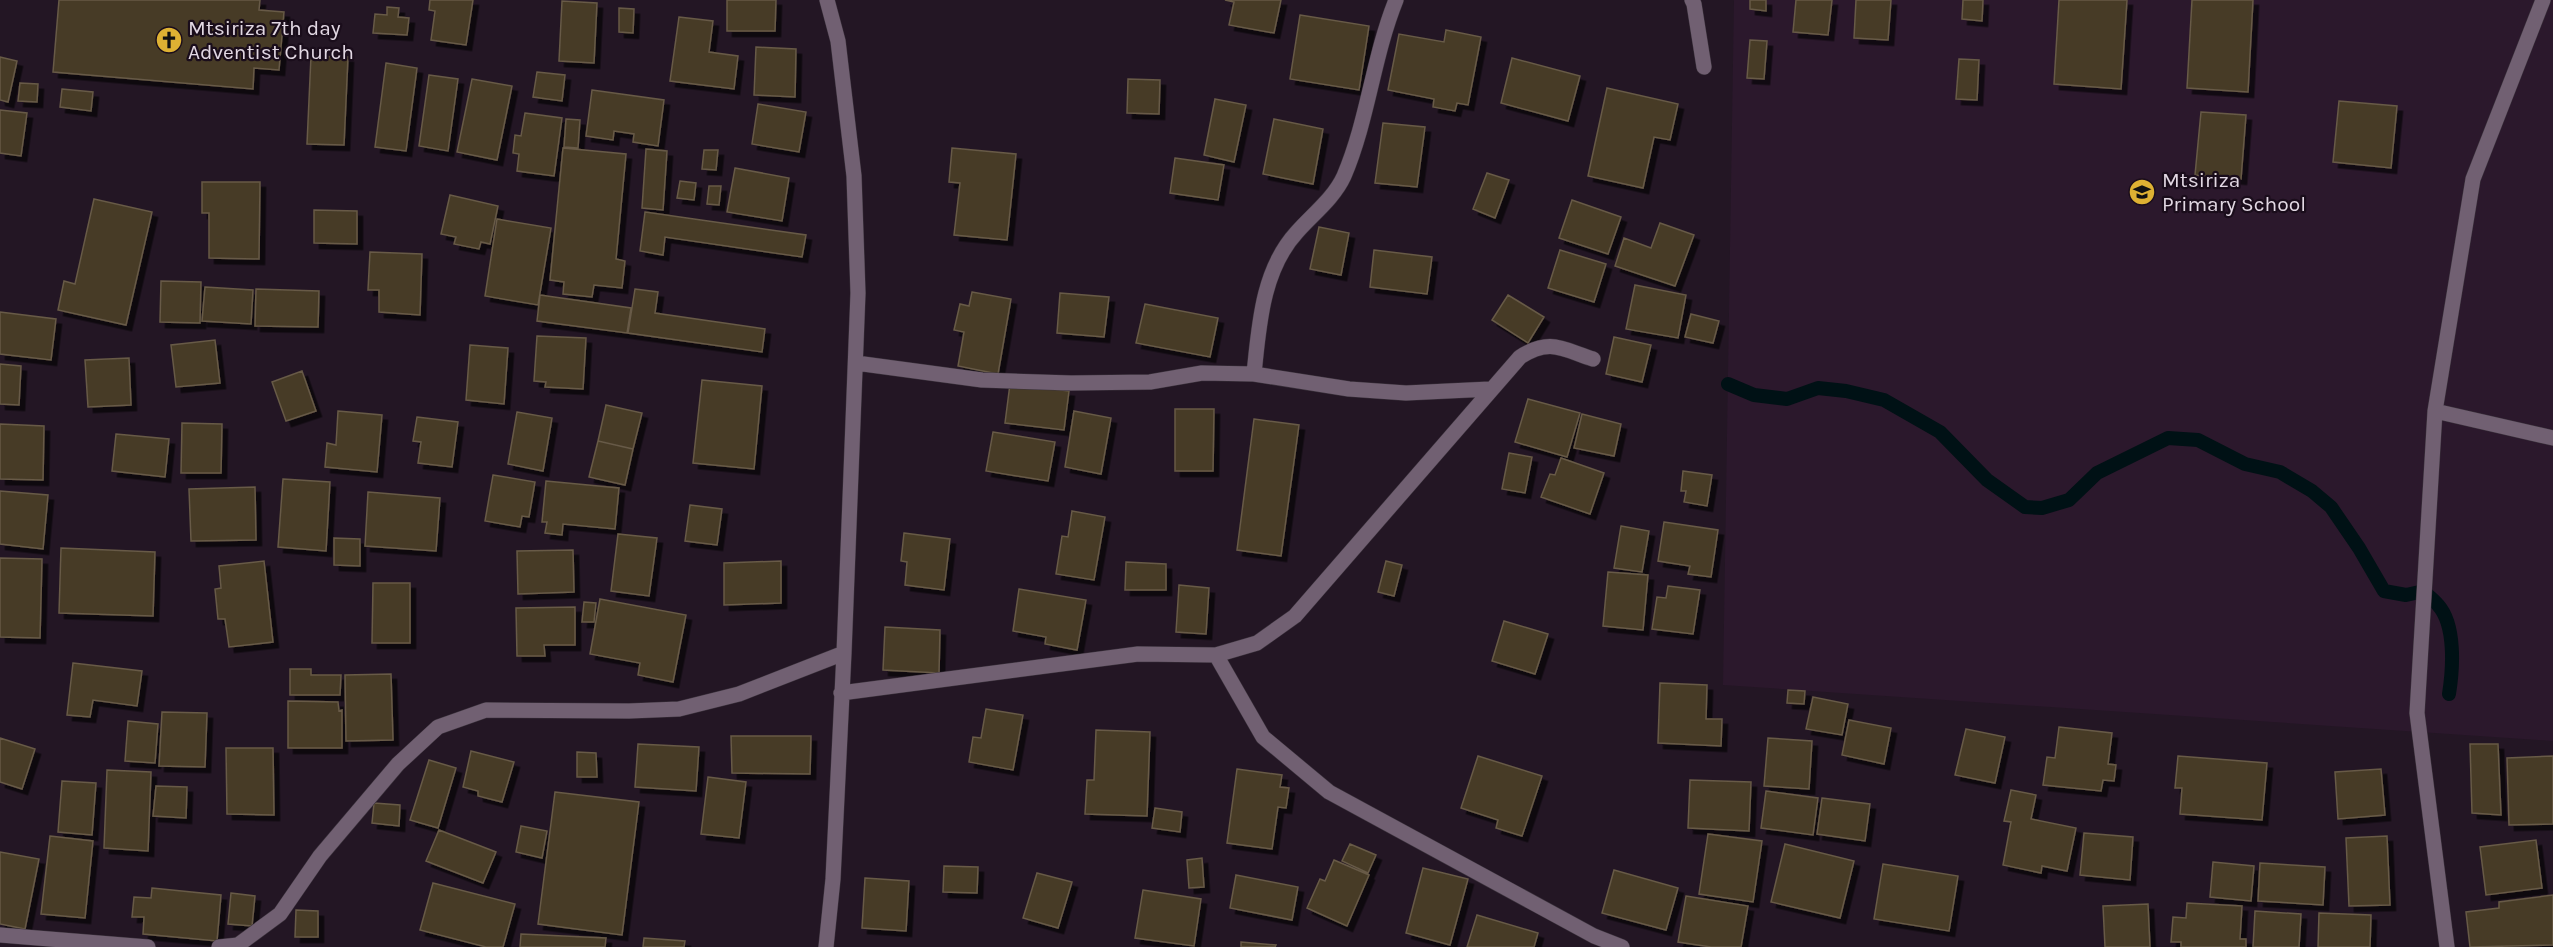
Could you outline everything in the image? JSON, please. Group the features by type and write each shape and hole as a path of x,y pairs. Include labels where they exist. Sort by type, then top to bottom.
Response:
{"street":[{"path":"826,947 833,879 858,293 854,176 838,41 827,0"},
{"path":"1254,374 1261,310 1275,266 1295,233 1323,206 1343,178 1356,143 1378,55 1396,0"},
{"path":"1692,0 1704,68"},
{"path":"2447,947 2417,713 2435,411 2473,179 2543,0"},
{"path":"841,693 1138,654 1216,656 1257,643 1295,616 1520,357 1535,347 1550,345 1593,359"},
{"path":"856,363 982,380 1071,383 1150,382 1202,373 1254,374 1349,389 1406,393 1490,389"},
{"path":"2435,411 2553,438"},
{"path":"219,947 238,945 280,914 320,856 398,764 438,727 486,710 679,709 739,694 844,653"},
{"path":"1216,656 1263,737 1329,792 1594,936 1623,947"},
{"path":"0,935 148,947"}],"shaded area":[{"name":"Mtsiriza Primary School","path":"1734,0 2553,0 2553,741 1723,685"}],"building":[{"name":"Mtsiriza 7th day Adventist Church","path":"59,0 260,0 259,10 284,12 279,70 254,68 253,89 53,72"},
{"path":"430,0 473,0 466,45 431,40 435,11 429,10"},
{"path":"727,0 776,0 775,31 727,31"},
{"path":"1225,0 1281,0 1274,33 1229,25 1234,2"},
{"path":"1750,0 1766,0 1766,11 1750,9"},
{"path":"1796,0 1832,0 1828,35 1793,32"},
{"path":"1856,0 1891,0 1888,40 1854,38"},
{"path":"1963,0 1983,0 1982,21 1962,19"},
{"path":"2059,0 2127,0 2121,89 2054,84"},
{"path":"2192,0 2253,0 2248,92 2187,88"},
{"path":"562,1 597,3 594,63 559,61"},
{"path":"387,7 399,8 398,17 409,18 407,35 373,33 375,14 387,15"},
{"path":"619,8 634,9 633,33 619,32"},
{"path":"1300,15 1369,26 1359,90 1290,79"},
{"path":"679,17 713,21 709,52 738,56 734,89 670,81"},
{"path":"1446,30 1481,37 1468,105 1457,103 1455,111 1433,107 1434,99 1388,90 1399,34 1444,42"},
{"path":"1750,40 1767,41 1764,79 1747,78"},
{"path":"756,47 796,49 795,97 754,95"},
{"path":"311,56 348,57 344,145 307,144"},
{"path":"0,57 17,61 8,102 0,100"},
{"path":"1512,58 1580,76 1568,121 1501,103"},
{"path":"1959,59 1979,60 1977,100 1956,99"},
{"path":"386,63 417,68 406,151 375,147"},
{"path":"537,72 565,75 562,101 533,97"},
{"path":"429,75 458,79 448,151 419,146"},
{"path":"472,79 512,86 497,160 457,152"},
{"path":"1128,79 1160,80 1159,114 1127,113"},
{"path":"20,83 38,84 37,102 18,101"},
{"path":"1607,88 1678,104 1670,140 1654,137 1643,188 1588,176"},
{"path":"62,89 93,92 91,111 60,107"},
{"path":"592,90 664,100 658,146 633,142 634,134 614,131 613,140 586,136"},
{"path":"1215,99 1246,105 1234,162 1204,155"},
{"path":"2339,101 2397,106 2391,168 2333,162"},
{"path":"758,104 806,112 799,152 752,144"},
{"path":"0,110 27,113 21,156 0,153"},
{"path":"2201,112 2246,115 2241,179 2195,175"},
{"path":"525,113 562,118 554,176 517,171 519,154 513,153 515,135 521,136"},
{"path":"566,119 580,120 578,148 564,147"},
{"path":"1274,119 1323,129 1313,184 1263,174"},
{"path":"1383,123 1425,127 1417,187 1375,183"},
{"path":"563,148 626,154 616,259 625,261 622,288 594,285 592,297 563,294 564,282 550,280"},
{"path":"952,148 1016,154 1007,240 954,235 960,183 949,182"},
{"path":"646,149 667,151 663,210 642,208"},
{"path":"704,150 718,150 716,170 702,169"},
{"path":"1175,158 1224,165 1218,200 1170,193"},
{"path":"735,168 789,178 782,221 727,212"},
{"path":"1487,173 1509,180 1495,218 1473,209"},
{"path":"680,181 696,183 694,200 677,198"},
{"path":"202,182 260,182 259,259 209,258 209,213 202,213"},
{"path":"709,186 721,186 719,205 707,204"},
{"path":"450,195 498,206 490,244 481,242 479,249 454,244 456,237 441,234"},
{"path":"94,199 152,212 126,325 58,310 64,281 75,284"},
{"path":"1572,200 1621,217 1608,254 1559,238"},
{"path":"314,210 357,211 357,244 314,243"},
{"path":"645,212 806,235 802,257 665,237 663,255 640,251"},
{"path":"497,219 551,228 538,305 485,296"},
{"path":"1660,223 1694,235 1675,286 1615,266 1624,238 1651,248"},
{"path":"1319,227 1349,233 1341,275 1310,269"},
{"path":"1374,250 1432,257 1427,294 1370,287"},
{"path":"1560,250 1606,264 1594,302 1548,288"},
{"path":"370,252 422,254 420,315 379,312 379,290 368,290"},
{"path":"161,281 201,282 200,323 160,322"},
{"path":"1635,285 1686,295 1678,338 1626,329"},
{"path":"205,287 253,290 251,324 202,321"},
{"path":"256,289 319,291 318,327 255,326"},
{"path":"635,289 658,292 655,313 765,329 762,352 628,333"},
{"path":"972,292 1011,299 998,374 958,366 964,332 954,330 960,304 969,306"},
{"path":"1060,293 1109,297 1104,337 1057,333"},
{"path":"540,295 631,308 627,333 537,321"},
{"path":"1508,295 1544,317 1528,343 1492,320"},
{"path":"1145,304 1218,318 1210,357 1136,343"},
{"path":"0,312 56,319 51,360 0,354"},
{"path":"1691,314 1719,321 1713,343 1685,337"},
{"path":"537,336 586,338 583,389 545,387 546,382 534,381"},
{"path":"1614,337 1651,345 1642,382 1606,374"},
{"path":"215,340 220,383 176,387 171,345"},
{"path":"470,345 508,348 504,404 466,400"},
{"path":"129,358 131,405 88,407 85,360"},
{"path":"0,364 21,366 19,405 0,404"},
{"path":"302,371 316,411 286,421 272,382"},
{"path":"702,380 762,386 754,469 693,463"},
{"path":"1010,384 1069,391 1064,430 1005,423"},
{"path":"1528,399 1580,413 1567,457 1515,442"},
{"path":"606,405 642,413 633,449 598,441"},
{"path":"1175,409 1214,409 1213,471 1175,471"},
{"path":"338,411 382,415 377,472 325,467 327,443 336,445"},
{"path":"1074,411 1111,418 1101,474 1065,467"},
{"path":"517,412 552,418 543,471 508,464"},
{"path":"1582,414 1621,424 1614,456 1574,448"},
{"path":"417,417 458,422 452,467 418,463 421,442 413,441"},
{"path":"1254,419 1299,425 1281,556 1237,550"},
{"path":"182,423 222,424 221,473 181,473"},
{"path":"0,424 44,426 43,480 0,479"},
{"path":"993,432 1055,442 1048,481 986,471"},
{"path":"116,434 169,439 165,477 112,471"},
{"path":"598,441 633,449 625,485 589,477"},
{"path":"1509,453 1532,457 1525,493 1502,489"},
{"path":"1561,458 1604,473 1590,514 1541,497 1550,474 1555,475"},
{"path":"1683,471 1712,475 1707,506 1684,502 1686,491 1681,491"},
{"path":"493,475 535,482 529,517 522,516 520,527 485,521"},
{"path":"283,479 330,482 326,551 278,547"},
{"path":"546,481 619,488 615,529 563,524 562,535 545,533 547,522 542,522"},
{"path":"255,487 256,540 191,541 189,489"},
{"path":"0,491 48,495 43,549 0,544"},
{"path":"368,492 440,498 436,551 365,546"},
{"path":"690,505 722,509 717,545 685,541"},
{"path":"1072,511 1105,517 1094,580 1056,574 1062,536 1068,537"},
{"path":"1664,522 1718,530 1711,577 1688,574 1690,566 1658,561"},
{"path":"1621,526 1649,531 1642,572 1614,568"},
{"path":"904,533 950,539 944,590 905,585 907,562 901,561"},
{"path":"618,534 657,538 649,596 611,591"},
{"path":"334,538 360,539 360,566 334,565"},
{"path":"61,548 155,552 153,616 59,613"},
{"path":"573,550 574,592 518,594 517,551"},
{"path":"0,558 42,559 40,638 0,637"},
{"path":"264,561 273,642 229,647 225,619 218,619 215,589 221,588 219,566"},
{"path":"781,561 781,603 724,605 724,563"},
{"path":"1386,561 1402,565 1394,596 1378,592"},
{"path":"1126,562 1166,564 1166,590 1125,590"},
{"path":"1608,572 1648,575 1643,630 1603,626"},
{"path":"373,583 410,583 410,643 372,643"},
{"path":"1179,585 1209,588 1206,634 1176,632"},
{"path":"1668,586 1700,590 1693,634 1652,629 1657,597 1666,598"},
{"path":"1019,589 1086,600 1077,650 1045,644 1046,637 1013,631"},
{"path":"600,599 686,615 673,682 638,675 640,663 590,654"},
{"path":"584,602 596,603 594,622 582,622"},
{"path":"575,607 575,645 544,645 545,656 517,656 516,608"},
{"path":"1504,621 1548,634 1535,674 1492,661"},
{"path":"885,627 940,630 939,673 883,670"},
{"path":"73,663 142,671 137,706 93,700 90,717 67,715"},
{"path":"290,669 311,669 311,675 341,675 340,695 290,695"},
{"path":"391,674 393,740 346,741 345,675"},
{"path":"1660,683 1707,685 1706,719 1722,719 1721,746 1658,743"},
{"path":"1788,690 1805,691 1804,704 1787,703"},
{"path":"1813,697 1848,704 1842,735 1806,729"},
{"path":"288,701 338,702 339,711 342,710 342,748 288,748"},
{"path":"986,709 1023,715 1013,770 969,762 973,737 981,738"},
{"path":"162,712 207,713 205,767 159,766"},
{"path":"1849,720 1891,728 1884,764 1842,755"},
{"path":"128,721 158,724 155,763 125,761"},
{"path":"2059,727 2112,733 2108,764 2116,765 2114,781 2103,780 2101,791 2043,785 2047,757 2055,758"},
{"path":"1966,729 2005,737 1995,783 1955,775"},
{"path":"1096,730 1150,732 1147,816 1085,814 1087,780 1094,780"},
{"path":"731,736 811,736 810,774 732,773"},
{"path":"0,738 35,749 22,789 0,782"},
{"path":"1768,738 1812,741 1809,789 1764,786"},
{"path":"638,744 699,747 696,791 635,787"},
{"path":"2470,744 2498,744 2501,815 2472,813"},
{"path":"226,748 273,748 274,815 227,814"},
{"path":"471,751 514,762 502,802 478,796 478,791 463,787"},
{"path":"577,752 596,753 597,777 577,777"},
{"path":"1478,756 1542,776 1522,836 1496,828 1498,820 1461,808"},
{"path":"2178,756 2267,763 2262,820 2180,814 2182,788 2175,788"},
{"path":"2553,756 2553,824 2509,825 2507,758"},
{"path":"429,760 456,768 438,828 410,820"},
{"path":"1237,769 1282,775 1280,787 1289,788 1286,808 1278,807 1272,849 1227,843"},
{"path":"2381,769 2385,815 2338,819 2335,772"},
{"path":"107,770 151,772 148,851 104,848"},
{"path":"708,777 746,782 739,838 701,834"},
{"path":"1690,780 1751,782 1749,831 1688,828"},
{"path":"62,781 96,783 92,835 58,832"},
{"path":"156,786 187,787 186,818 153,816"},
{"path":"2011,790 2036,795 2031,819 2076,828 2067,871 2042,866 2041,873 2003,865 2011,822 2004,821"},
{"path":"1766,791 1818,798 1813,835 1761,828"},
{"path":"555,792 639,802 622,935 538,924"},
{"path":"1822,798 1870,804 1865,841 1817,834"},
{"path":"374,803 400,805 399,826 372,823"},
{"path":"1155,808 1182,812 1180,832 1152,828"},
{"path":"521,826 547,831 542,858 516,852"},
{"path":"439,830 496,852 483,883 426,861"},
{"path":"2084,833 2133,837 2130,880 2080,875"},
{"path":"1708,834 1762,841 1753,902 1699,894"},
{"path":"50,836 93,841 85,918 41,914"},
{"path":"2387,836 2390,905 2349,906 2346,838"},
{"path":"2536,840 2542,888 2486,895 2480,847"},
{"path":"1350,844 1376,855 1368,873 1342,861"},
{"path":"1785,844 1854,861 1840,918 1771,902"},
{"path":"0,852 39,859 25,929 0,924"},
{"path":"1202,858 1204,887 1189,888 1187,860"},
{"path":"1334,860 1369,875 1347,926 1307,908 1320,879 1325,881"},
{"path":"2213,862 2254,866 2251,901 2210,897"},
{"path":"2260,863 2325,867 2323,905 2258,901"},
{"path":"1883,864 1958,876 1949,931 1874,919"},
{"path":"944,866 978,867 977,893 943,892"},
{"path":"1423,868 1468,879 1450,945 1406,933"},
{"path":"1614,870 1678,888 1666,930 1602,913"},
{"path":"1037,873 1072,882 1058,928 1023,918"},
{"path":"1236,875 1298,887 1292,920 1230,908"},
{"path":"865,878 909,881 906,931 862,928"},
{"path":"433,883 515,904 503,947 486,947 420,930"},
{"path":"152,888 221,895 217,941 143,934 144,917 132,917 134,897 151,898"},
{"path":"1143,890 1201,899 1194,946 1135,938"},
{"path":"231,893 255,896 252,926 228,924"},
{"path":"2553,895 2553,945 2470,947 2466,912 2499,908 2499,902"},
{"path":"1686,896 1748,906 1741,947 1711,947 1678,942"},
{"path":"2187,903 2242,906 2240,939 2246,939 2246,947 2181,947 2181,942 2171,942 2173,917 2186,918"},
{"path":"2148,904 2150,947 2105,947 2103,906"},
{"path":"296,910 318,911 318,937 295,937"},
{"path":"2255,911 2301,914 2299,947 2253,947"},
{"path":"2319,913 2371,915 2370,947 2318,947"},
{"path":"1477,915 1538,933 1534,947 1467,947"},
{"path":"521,934 606,938 605,947 520,947"},
{"path":"644,938 685,941 684,947 643,947"},
{"path":"1241,942 1276,945 1275,947 1241,947"}],"waterway":[{"path":"1728,384 1754,395 1787,399 1818,388 1846,391 1884,400 1940,432 1987,480 2025,507 2042,508 2069,500 2097,473 2168,438 2198,440 2245,464 2280,472 2312,491 2331,507 2359,548 2384,591 2406,595 2424,591 2438,605 2448,624 2452,648 2449,694"}],"place":[{"name":"Mtsiriza 7th day Adventist Church","path":"169,40"},
{"name":"Mtsiriza Primary School","path":"2142,192"}]}
